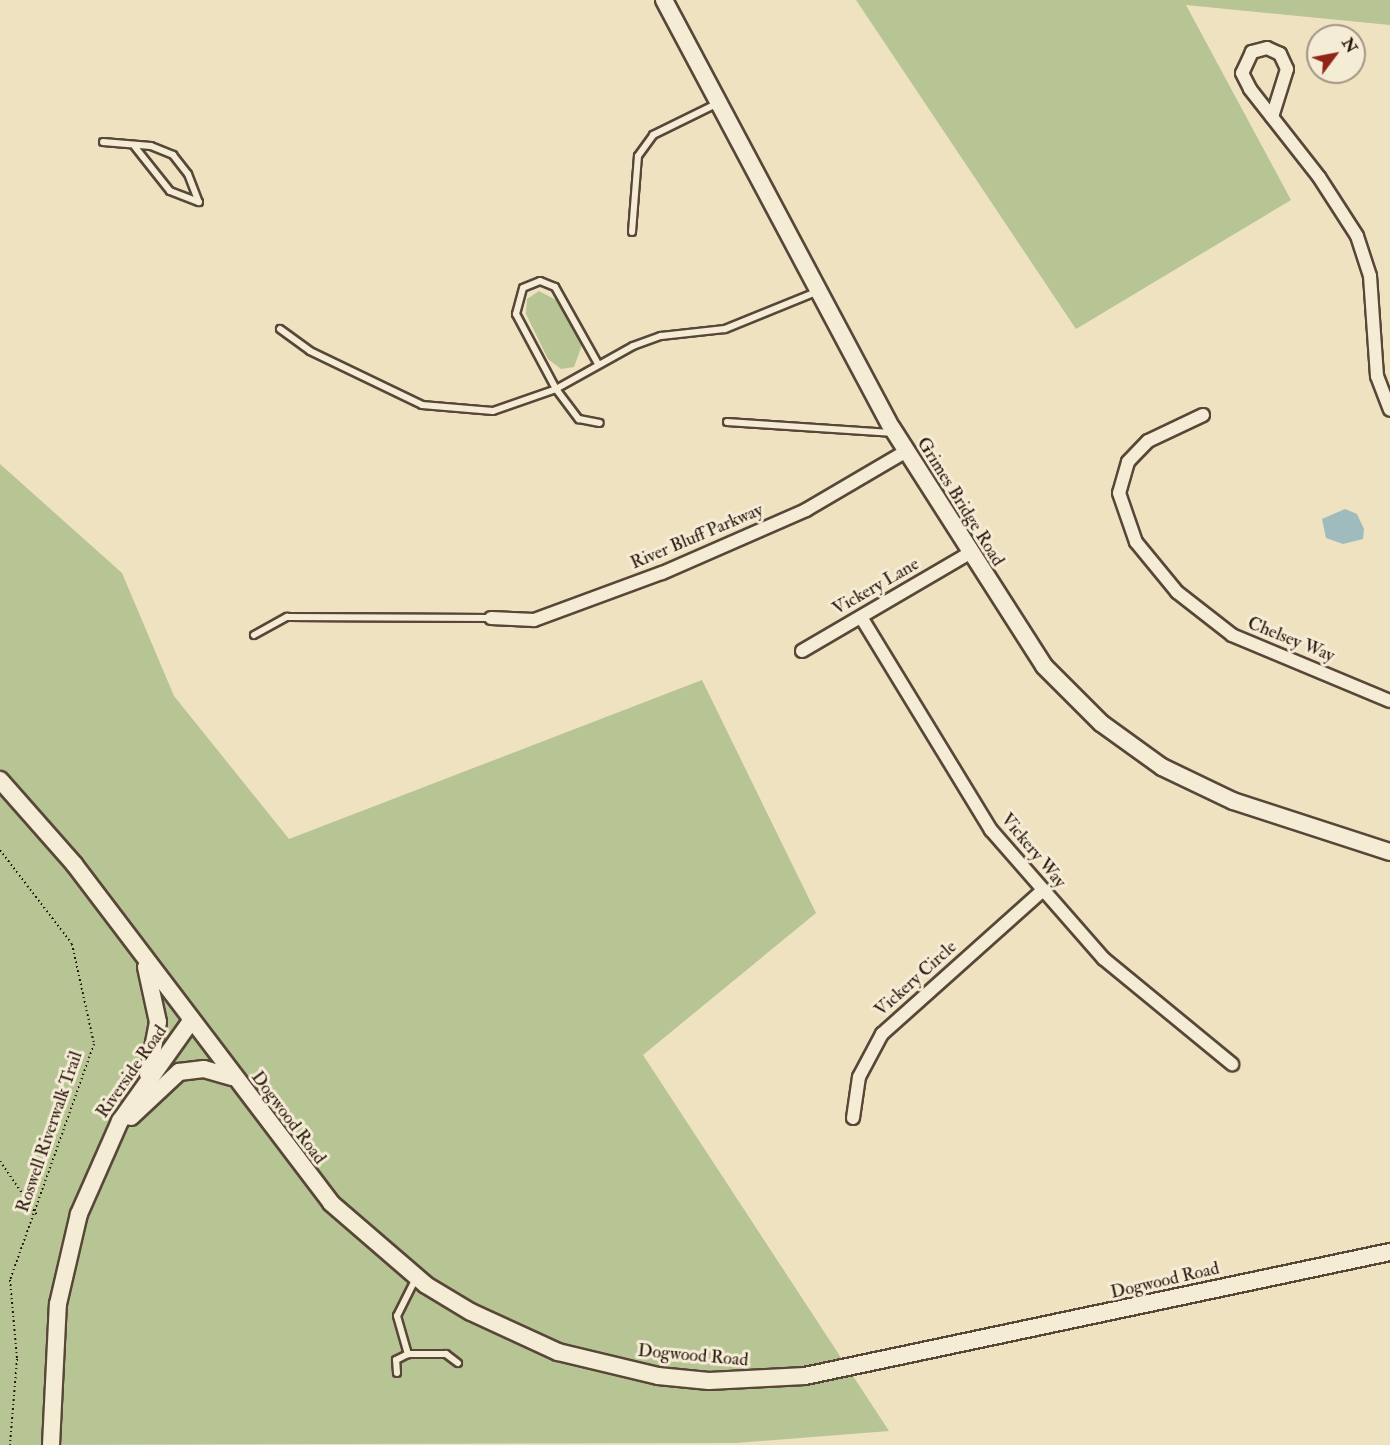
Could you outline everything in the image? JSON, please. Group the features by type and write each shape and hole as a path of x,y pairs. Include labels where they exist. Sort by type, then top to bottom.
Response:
{"street":[{"name":"Grimes Bridge Road","path":"664,0 817,292 905,452 968,554 1044,666 1131,747 1233,801 1390,852"},
{"path":"1272,117 1287,69 1280,54 1267,48 1252,52 1242,73 1272,117 1357,236 1370,276 1377,376 1390,411"},
{"name":"Chelsey Way","path":"1203,416 1148,441 1128,462 1121,509 1136,542 1177,592 1232,635 1390,701"},
{"name":"River Bluff Parkway","path":"491,618 534,620 662,573 806,510 905,452"},
{"name":"Vickery Lane","path":"802,651 968,554"},
{"name":"Vickery Way","path":"861,617 975,807 1042,891 1104,959 1232,1064"},
{"name":"Riverside Road","path":"0,780 66,855 191,1021 145,1083 109,1139 62,1277 51,1445"},
{"name":"Vickery Circle","path":"853,1118 859,1077 882,1034 1042,891"},
{"path":"143,957 158,1022 145,1083"},
{"name":"Dogwood Road","path":"191,1021 331,1203 416,1278 471,1312 558,1352 658,1376 757,1381 859,1369 1390,1252"},
{"path":"109,1139 179,1072 204,1069 232,1077"}],"lane":[{"path":"632,232 638,156 653,135 718,103"},
{"path":"103,142 135,147 173,155 188,174 199,202 170,191 135,147"},
{"path":"597,362 555,287 540,281 523,288 516,314 556,389 579,419 600,423"},
{"path":"280,329 310,351 422,405 493,411 556,389 597,362 661,336 725,329 817,292"},
{"path":"727,422 895,434"},
{"path":"254,634 287,617 491,618"},
{"path":"408,1354 398,1316 416,1278"},
{"path":"397,1373 396,1360 408,1354 446,1354 458,1363"}],"path":[{"name":"Roswell Riverwalk Trail","path":"0,850 72,944 94,1044 37,1215 10,1280 17,1359 10,1445"},
{"path":"0,1161 37,1215"}],"green space":[{"path":"856,0 1390,0 1390,25 1186,5 1291,200 1076,329"},
{"path":"539,291 558,301 582,345 574,367 561,369 548,359 526,314 527,299"},
{"path":"0,464 122,573 174,696 289,839 702,680 816,913 643,1055 889,1431 735,1443 0,1445"}],"water":[{"path":"1345,509 1357,514 1364,529 1363,539 1343,544 1326,538 1322,519"}]}
